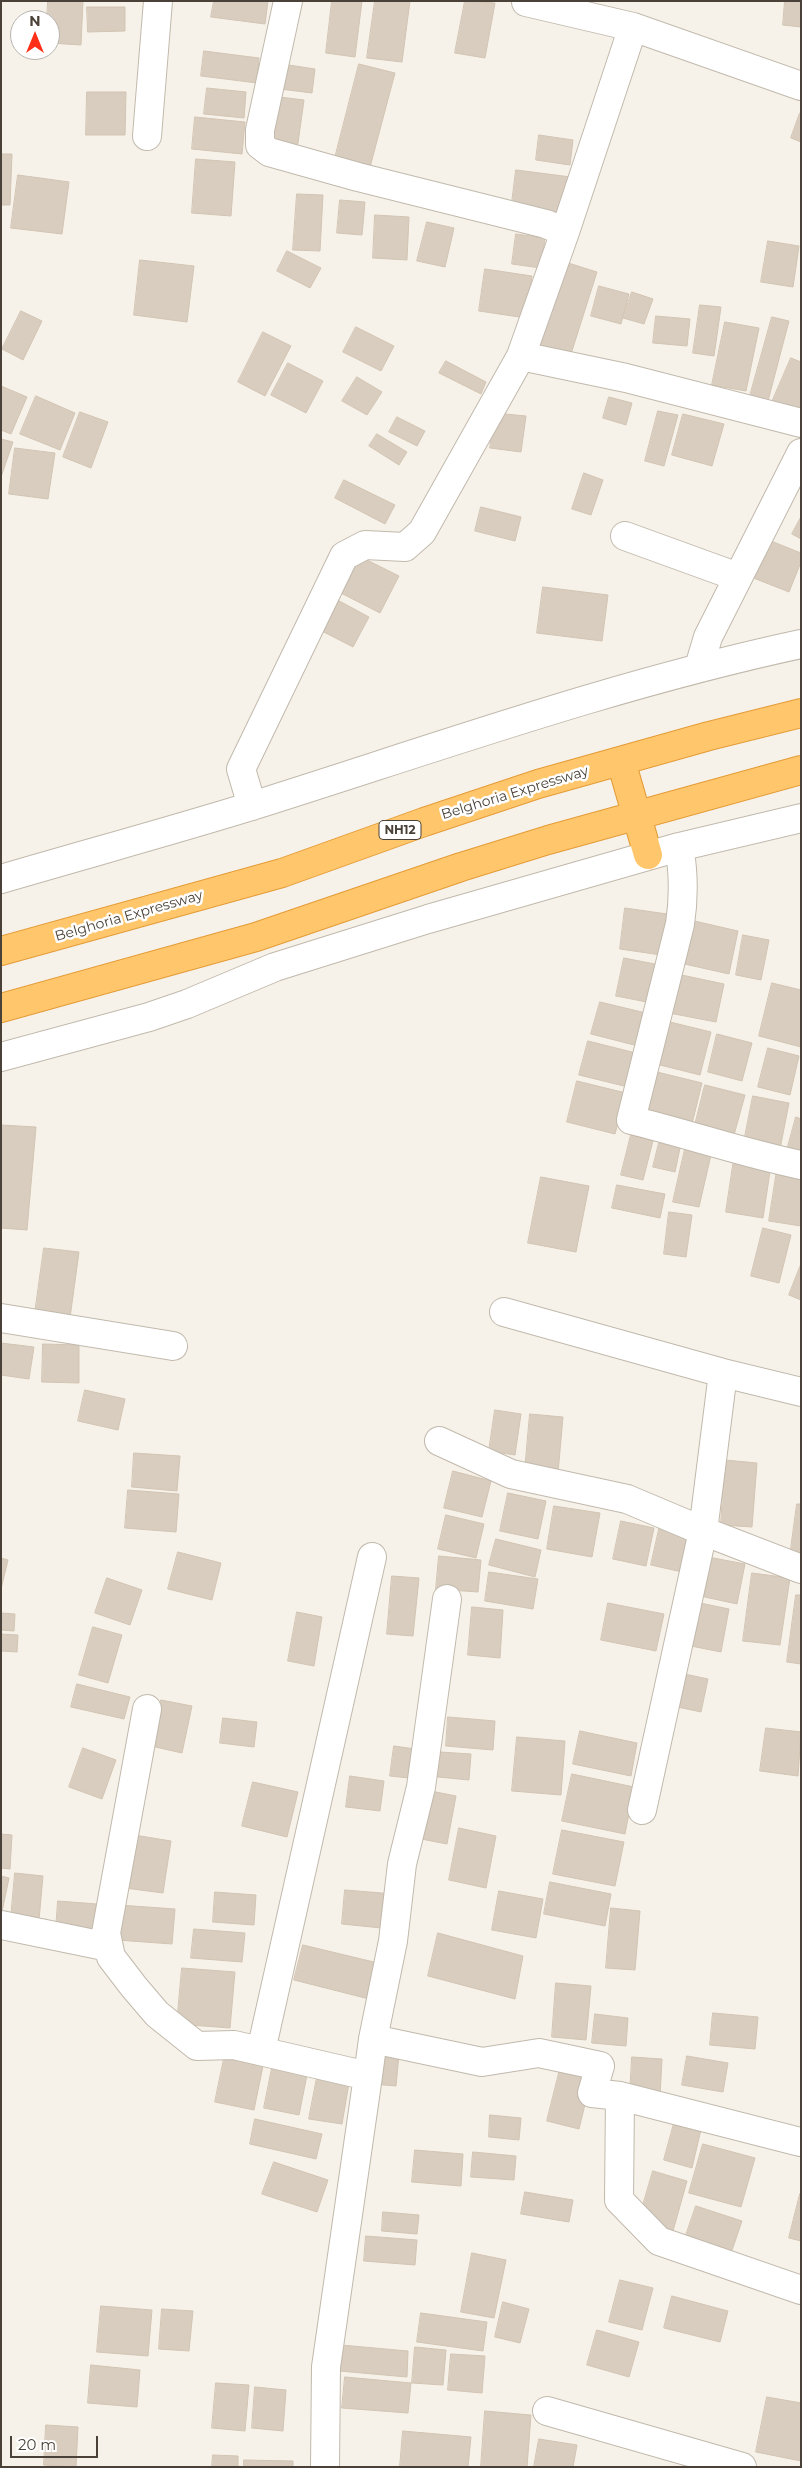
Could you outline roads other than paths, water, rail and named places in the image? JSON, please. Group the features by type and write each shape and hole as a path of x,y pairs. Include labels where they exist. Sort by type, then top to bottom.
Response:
{"highway":[{"name":"Belghoria Expressway","path":"1,951 282,873 443,815 538,784 709,736 801,713"},
{"path":"621,761 648,855"},
{"path":"1,1008 256,937 470,864 548,840 637,817 801,770"}],"street":[{"path":"146,136 158,1"},
{"path":"288,1 260,130 260,145 269,152 546,224 565,232"},
{"path":"525,1 633,27 801,86"},
{"path":"252,806 240,768 344,556 366,545 405,547 422,532 521,356 565,232 633,27"},
{"path":"521,356 626,378 801,422"},
{"path":"699,667 708,637 801,453"},
{"path":"625,536 738,577"},
{"path":"1,878 252,806 539,713 699,667 801,644"},
{"path":"1,1057 149,1017 187,1004 275,967 428,919 648,855 801,818"},
{"path":"679,847 683,871 684,898 680,924 631,1120 713,1141 744,1153 801,1165"},
{"path":"504,1312 723,1373 801,1392"},
{"path":"1,1318 172,1346"},
{"path":"642,1810 703,1531 723,1373"},
{"path":"439,1442 511,1474 627,1499 801,1569"},
{"path":"261,2051 372,1557"},
{"path":"325,2467 326,2367 373,2039 393,1941 402,1864 421,1787 447,1599"},
{"path":"146,1709 106,1933 111,1957 157,2014 197,2046 234,2045 368,2076"},
{"path":"1,1925 109,1948"},
{"path":"373,2039 482,2062 539,2053 600,2066 592,2093 620,2096 800,2142"},
{"path":"620,2096 619,2200 659,2241 801,2290"},
{"path":"547,2410 742,2467"}]}
